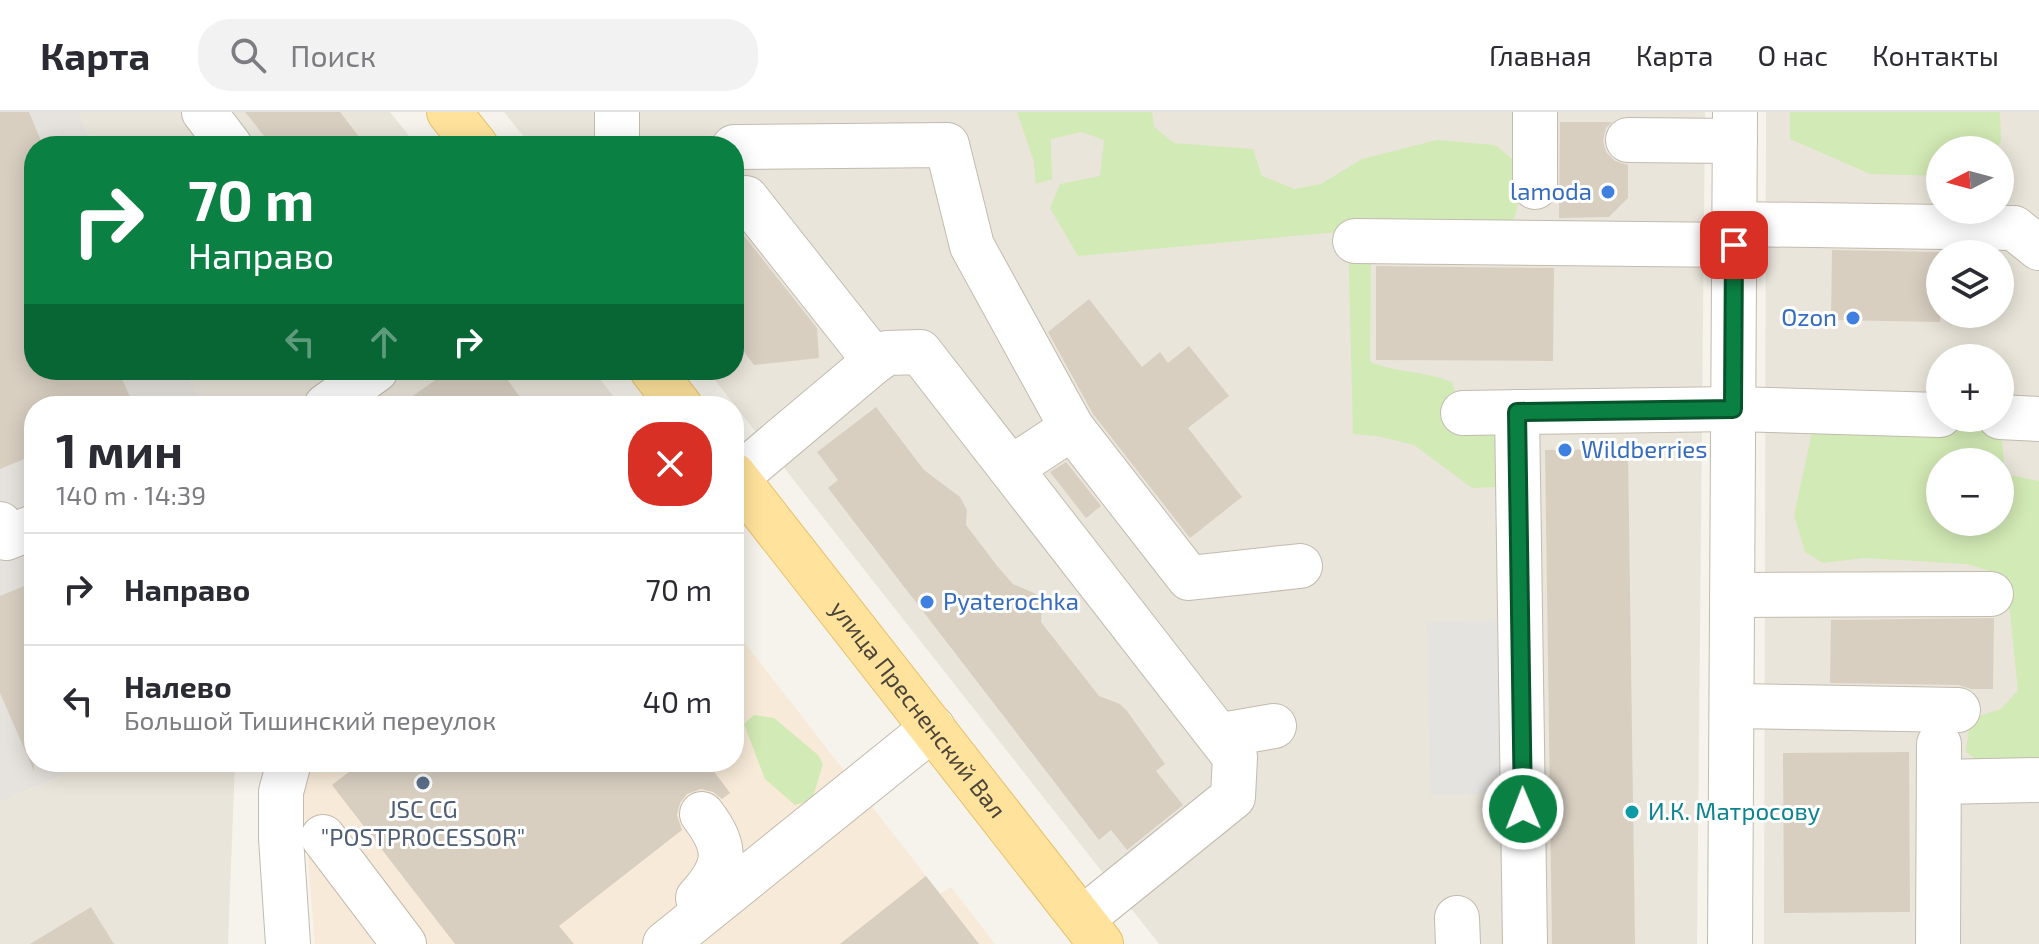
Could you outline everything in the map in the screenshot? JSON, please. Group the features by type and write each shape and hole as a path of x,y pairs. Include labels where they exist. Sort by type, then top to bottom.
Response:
{"main road":[{"path":"449,112 468,136"},
{"path":"660,380 672,396"},
{"name":"улица Пресненский Вал","path":"744,488 1092,931"}],"street":[{"path":"204,112 222,136"},
{"path":"617,112 617,136"},
{"path":"1535,112 1535,187"},
{"path":"1646,131 1735,126 1730,944"},
{"path":"744,147 947,145 972,246 1072,428 1189,578 1300,566"},
{"path":"746,198 875,361"},
{"path":"1355,241 2014,228 2039,248"},
{"path":"744,470 875,361 887,353 920,352 1222,739 1235,757 1233,797 1092,931"},
{"path":"340,396 362,380"},
{"path":"1463,413 1733,409 1926,415"},
{"path":"1517,412 1525,944"},
{"path":"2014,418 2039,419"},
{"path":"1011,468 1072,428"},
{"path":"0,524 6,538 24,531"},
{"path":"1733,595 1991,594"},
{"path":"1732,706 1945,745 2039,780"},
{"path":"1222,739 1228,734 1274,726"},
{"path":"665,944 933,728"},
{"path":"1938,944 1945,745"},
{"path":"286,772 281,792 281,822 288,944"},
{"path":"702,814 712,827 721,850 718,876 698,898 707,910"},
{"path":"323,837 404,944"}],"shaded area":[{"path":"0,112 79,112 89,136 24,136 24,380 190,380 197,396 24,396 24,772 69,772 0,802"},
{"path":"79,112 390,112 409,136 89,136"},
{"path":"504,112 1705,112 1697,944 1159,944 744,417 744,396 727,396 715,380 744,380 744,136 523,136"},
{"path":"1766,112 2039,112 2039,944 1764,944"},
{"path":"190,380 601,380 613,396 197,396"},
{"path":"1497,620 1500,794 1430,795 1427,622"},
{"path":"744,642 940,894 951,887 995,944 315,944 301,777 308,772 744,772"},
{"path":"69,772 235,772 228,944 0,944 0,802"}],"green space":[{"path":"1017,112 1152,112 1154,127 1174,143 1253,149 1262,176 1295,189 1321,184 1362,159 1437,140 1495,145 1520,165 1521,181 1512,225 1371,258 1370,362 1452,382 1464,419 1492,430 1506,455 1495,487 1472,488 1414,445 1353,434 1348,231 1078,256 1050,208 1060,184 1100,176 1104,140 1082,132 1051,139 1052,179 1036,184 1034,162"},
{"path":"1790,112 2000,112 2001,136 1926,136 1926,176 1870,174 1790,139"},
{"path":"1815,419 1926,423 1926,432 1997,432 2003,448 1926,448 1926,536 2014,536 2014,476 2039,481 2039,764 1989,770 1966,752 1970,719 2001,709 2018,690 2006,576 1967,564 1864,558 1823,563 1805,552 1794,515"},
{"path":"754,715 774,718 818,755 823,764 812,800 795,805 765,779 744,724"}],"building":[{"path":"0,112 29,112 39,136 24,136 24,380 122,380 130,396 24,396 24,459 0,469"},
{"path":"245,112 340,112 358,136 264,136"},
{"path":"1560,122 1612,122 1606,128 1603,141 1606,152 1615,161 1628,165 1628,198 1609,217 1559,218"},
{"path":"744,236 817,328 819,358 754,365 744,352"},
{"path":"1832,250 1926,252 1926,322 1831,320"},
{"path":"1376,266 1554,268 1553,361 1376,360"},
{"path":"1089,299 1142,367 1160,352 1168,363 1189,346 1229,396 1188,428 1242,497 1190,538 1093,414 1048,332"},
{"path":"435,380 508,380 519,396 413,396"},
{"path":"876,407 924,470 960,497 967,510 966,525 998,567 1013,584 1036,594 1042,607 1041,622 1099,696 1120,704 1127,711 1165,764 1156,771 1183,805 1127,850 1111,830 1099,840 828,488 838,480 817,452"},
{"path":"1628,449 1635,944 1552,944 1545,450"},
{"path":"1066,462 1101,506 1086,518 1050,472"},
{"path":"24,586 24,748 0,693 0,596"},
{"path":"1994,618 1993,689 1971,689 1958,685 1830,683 1831,620"},
{"path":"1909,752 1910,912 1784,913 1783,753"},
{"path":"349,772 714,772 730,793 722,799 713,792 701,789 687,794 680,803 677,815 682,830 559,926 574,944 455,944 332,785"},
{"path":"926,876 979,944 840,944"},
{"path":"91,907 114,944 30,944"}],"place":[{"name":"lamoda","path":"1608,192"},
{"name":"Ozon","path":"1853,318"},
{"name":"Wildberries","path":"1565,450"},
{"name":"Pyaterochka","path":"927,602"},
{"name":"JSC CG \"POSTPROCESSOR\"","path":"423,783"},
{"name":"И.К. Матросову","path":"1632,812"}],"route":[{"path":"1523,809 1517,412 1733,409 1734,245"}]}
